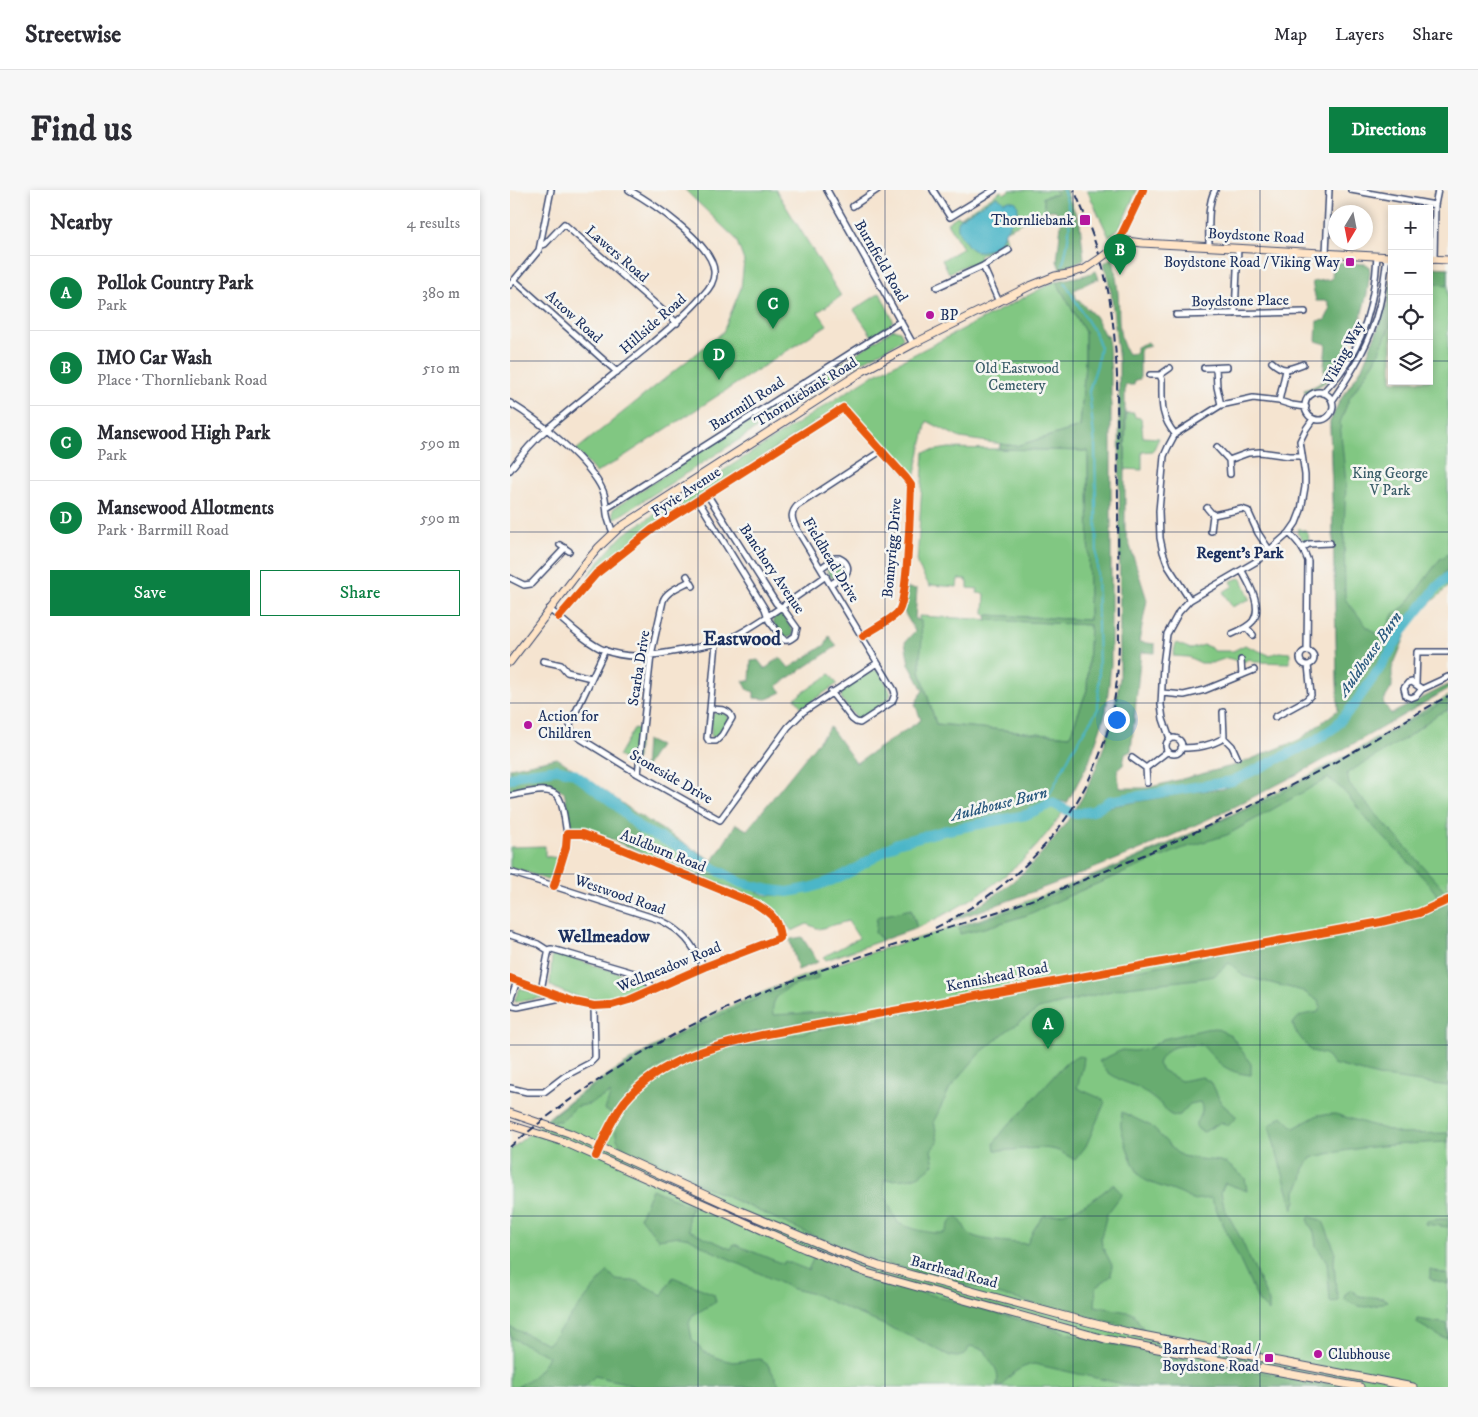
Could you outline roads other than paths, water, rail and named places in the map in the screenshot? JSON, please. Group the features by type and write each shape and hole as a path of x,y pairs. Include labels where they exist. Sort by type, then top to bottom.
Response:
{"main road":[{"name":"Thornliebank Road","path":"510,662 591,557 619,528 863,371 913,344 1043,280 1085,269 1110,251 1119,240 1143,190"},
{"name":"Boydstone Road","path":"1119,240 1135,243 1388,257"},
{"path":"1433,260 1448,260"},
{"name":"Kennishead Road","path":"596,1156 623,1105 633,1093 653,1076 676,1062 726,1043 1148,963 1381,922 1419,913 1448,900"},
{"name":"Barrhead Road","path":"510,1113 600,1146 743,1212 839,1252 879,1266 1142,1335 1413,1387"},
{"name":"Barrhead Road","path":"512,1126 553,1137 842,1264 867,1273 1084,1334 1127,1344 1360,1387"},
{"path":"669,1188 673,1180"},
{"path":"933,1292 936,1282"}],"street":[{"path":"512,283 535,256 541,245 551,190"},
{"name":"Hillside Road","path":"510,470 546,429 677,323 704,294 713,280 714,272 710,258 702,248 678,223 658,207 628,190"},
{"name":"Burnfield Road","path":"827,190 913,344"},
{"path":"853,206 877,190"},
{"path":"933,190 950,217 994,190"},
{"path":"1209,246 1210,204 1215,190"},
{"path":"1326,253 1329,190"},
{"path":"1351,190 1435,205"},
{"path":"1433,250 1435,205 1438,190"},
{"name":"Lawers Road","path":"541,245 546,244 564,224 677,323"},
{"path":"1235,314 1238,248"},
{"path":"937,287 982,266 1009,250"},
{"name":"Viking Way","path":"1322,393 1341,372 1358,343 1373,295 1377,256"},
{"path":"982,266 999,302"},
{"name":"Viking Way","path":"1332,401 1348,378 1363,350 1380,306 1388,267"},
{"name":"Attow Road","path":"512,283 617,372"},
{"name":"Boydstone Place","path":"1176,315 1305,312"},
{"name":"Barrmill Road","path":"607,508 901,321"},
{"path":"1272,362 1277,367 1286,370 1303,364"},
{"path":"1204,368 1227,367"},
{"path":"1150,375 1160,375 1170,368"},
{"path":"1216,368 1216,387 1221,405"},
{"path":"1279,401 1286,370"},
{"path":"1160,375 1162,380 1163,414 1176,434"},
{"path":"1315,393 1322,393 1329,397 1333,406 1329,416 1322,420 1313,419 1306,407 1308,398 1315,393"},
{"path":"1190,600 1168,566 1160,538 1159,511 1163,467 1168,447 1176,434 1221,405 1253,398 1306,407"},
{"path":"510,403 546,429 585,466 603,491 608,521 613,533"},
{"name":"Bonnyrigg Drive","path":"843,408 911,485 902,603 898,613 863,636"},
{"name":"Fyvie Avenue","path":"559,617 596,574 653,529 843,408"},
{"path":"1168,751 1167,743 1170,739 1163,719 1161,705 1167,634 1179,612 1190,600 1242,571 1270,551 1289,533 1296,523 1301,510 1305,487 1300,441 1313,419"},
{"path":"1217,447 1229,460 1230,474"},
{"name":"Fieldhead Drive","path":"831,692 852,719 860,723 892,702 895,694 863,636 791,519 792,511 881,451"},
{"path":"1229,460 1248,453 1260,452 1302,456"},
{"name":"Banchory Avenue","path":"698,500 780,636 787,640 795,636 797,628 776,602 707,494"},
{"path":"1206,508 1213,515 1212,531"},
{"path":"1213,515 1242,509 1248,511 1258,534 1270,551"},
{"path":"1289,533 1302,548 1308,561 1308,651"},
{"path":"1302,548 1309,544 1330,543"},
{"path":"510,578 524,585 530,585 565,548"},
{"path":"821,568 835,558 839,558 848,567 846,574 831,584"},
{"path":"1232,634 1246,627 1253,620 1256,612 1252,590 1242,571"},
{"path":"549,609 594,645 604,650 618,654 651,656 716,643 736,636 826,576"},
{"name":"Scarba Drive","path":"638,774 651,656 665,597 690,581"},
{"path":"1246,627 1253,635"},
{"path":"710,708 727,711 732,718 722,736 716,741 707,738 716,643"},
{"name":"Stoneside Drive","path":"604,650 570,724 573,733 638,774 720,820 788,727 804,710 877,663"},
{"path":"1308,651 1303,652 1300,657 1302,663 1308,665"},
{"path":"1308,651 1314,657 1314,661 1308,665"},
{"path":"1416,683 1417,652 1447,652"},
{"path":"1241,660 1242,675"},
{"path":"543,661 561,665 567,672 591,678"},
{"path":"1275,717 1306,700 1311,695 1308,665"},
{"path":"1162,693 1184,695 1205,690 1254,670"},
{"path":"1422,689 1412,682 1408,683 1404,688 1406,696 1411,698 1416,696 1422,689 1448,677"},
{"path":"1224,712 1224,738 1232,746 1237,757"},
{"path":"1168,751 1176,754 1182,748 1202,747 1214,744 1224,738"},
{"path":"1170,739 1178,739 1182,748"},
{"path":"1146,768 1168,751"},
{"path":"1132,758 1146,768"},
{"path":"1146,768 1147,783"},
{"path":"510,796 541,790 552,792 560,798 567,834 566,847 554,886"},
{"name":"Auldburn Road","path":"567,834 582,834 610,844 756,904 773,916 777,922 780,938"},
{"name":"Westwood Road","path":"510,872 660,920 682,933 689,941 704,967"},
{"path":"510,935 538,944 549,951"},
{"name":"Wellmeadow Road","path":"510,978 562,998 594,1006 620,1003 704,967 780,938"},
{"path":"549,951 550,949 555,949 634,973 644,978 654,988"},
{"path":"541,990 549,951"},
{"name":"Wellmeadow Road","path":"517,981 510,1001 513,1006 518,1007 562,998"},
{"path":"510,1088 527,1092 544,1092 565,1076 593,1061 596,1055 594,1006"}],"water":[{"path":"997,196 1004,202 1009,200 1016,202 1018,206 1017,214 996,246 984,251 973,250 968,246 960,233 958,228 959,219"}],"waterway":[{"path":"1063,190 1069,217 1069,236 1063,264"},
{"path":"1043,807 1072,751 1098,709 1095,445 1089,391 1097,365 1100,346 1096,335 1065,283"},
{"name":"Auldhouse Burn","path":"510,779 520,774 557,769 573,773 615,804 641,829 682,848 741,883 788,892 810,888 852,871 897,843 943,831 1026,815 1052,803 1075,814 1093,811 1109,801 1232,781 1313,742 1335,727 1353,706 1382,665 1406,626 1437,587 1448,577"}],"railway":[{"path":"935,928 992,893 1042,849 1063,823 1081,795 1095,765 1113,710 1119,642 1117,376 1115,344 1112,313 1102,266 1090,228 1074,190"},
{"path":"510,1147 541,1121 608,1074 642,1052 714,1014 751,997 822,970 1058,890 1162,847 1230,816 1330,765 1448,696"}],"place":[{"name":"Thornliebank","path":"1085,220"},
{"name":"Boydstone Road / Viking Way","path":"1350,262"},
{"name":"IMO Car Wash","path":"1120,275"},
{"name":"BP","path":"930,315"},
{"name":"Mansewood High Park","path":"773,329"},
{"name":"Mansewood Allotments","path":"719,380"},
{"name":"Action for Children","path":"528,725"},
{"name":"Pollok Country Park","path":"1048,1049"},
{"name":"Clubhouse","path":"1318,1354"},
{"name":"Barrhead Road / Boydstone Road","path":"1269,1358"}],"district":[{"name":"Regent's Park","path":"1240,553"},
{"name":"Eastwood","path":"742,639"},
{"name":"Wellmeadow","path":"604,937"}],"park label":[{"name":"Old Eastwood Cemetery","path":"1017,376"},
{"name":"King George V Park","path":"1390,482"}]}
